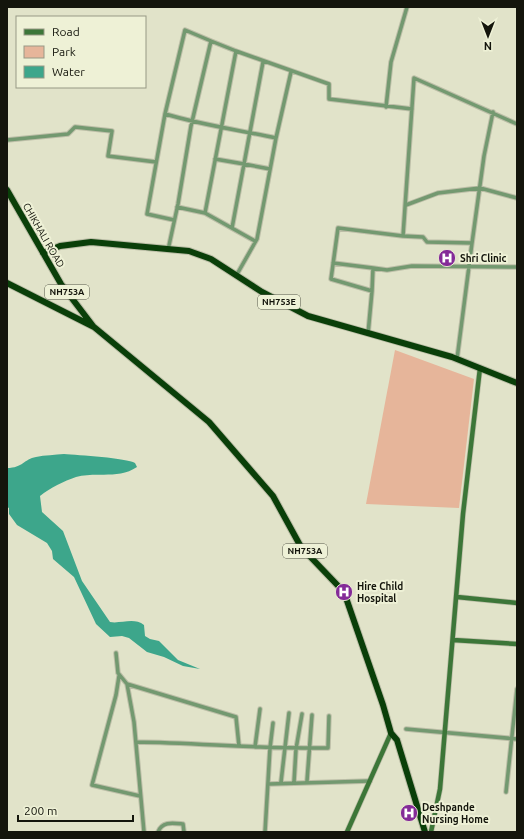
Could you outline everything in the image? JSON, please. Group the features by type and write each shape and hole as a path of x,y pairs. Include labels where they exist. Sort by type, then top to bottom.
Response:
{"highway":[{"name":"CHIKHALI ROAD","path":"7,190 61,284 94,327"},
{"name":"NH753E","path":"43,253 60,246 91,242 189,251 210,259 262,292 308,316 457,359 517,383"},
{"path":"7,283 94,327"},
{"name":"NH753A","path":"94,327 208,422 273,496 301,547 344,592 383,705 391,733 397,740 425,832"}],"main road":[{"path":"431,832 440,789 463,514 480,368"},
{"path":"457,597 517,603"},
{"path":"453,640 517,644"},
{"path":"347,832 391,733"}],"street":[{"path":"386,106 391,62 407,7"},
{"path":"174,220 147,214 156,162 185,30 263,62 329,84 330,99 412,109"},
{"path":"168,250 192,122 211,41"},
{"path":"205,213 236,51"},
{"path":"232,228 263,62"},
{"path":"236,276 255,242 290,72"},
{"path":"403,236 414,78 517,124"},
{"path":"457,359 480,188 493,112"},
{"path":"166,114 192,122 222,126 276,138"},
{"path":"7,140 68,134 75,127 112,131 108,156 156,162"},
{"path":"215,159 270,169"},
{"path":"406,204 438,193 480,188 517,198"},
{"path":"177,207 205,213 255,242"},
{"path":"372,291 331,279 338,228 423,237 427,242 472,243"},
{"path":"333,263 387,270 412,266 517,268"},
{"path":"368,334 373,268"},
{"path":"116,653 119,676 116,695 92,785 140,796"},
{"path":"119,676 127,684 233,715 236,717 239,746"},
{"path":"127,684 134,722 144,832"},
{"path":"506,792 517,689"},
{"path":"255,747 260,709"},
{"path":"280,782 283,748 289,713"},
{"path":"294,782 296,748 302,714"},
{"path":"307,782 312,715"},
{"path":"136,742 270,748 328,748 329,716"},
{"path":"266,832 270,748 273,723"},
{"path":"406,729 445,731 517,739"},
{"path":"269,784 280,782 370,781"},
{"path":"158,832 165,824 171,823 183,824 184,832"}],"green space":[{"path":"395,350 474,379 459,508 366,504"}],"water":[{"path":"64,454 113,458 135,463 137,467 130,471 115,474 84,475 57,485 40,496 42,512 63,531 82,581 110,622 136,621 144,625 145,636 159,641 178,660 200,669 183,666 164,657 147,652 129,638 122,636 110,637 96,624 74,577 53,559 52,551 47,543 17,525 9,514 9,508 7,507 7,468 17,467 36,457"}],"place":[{"name":"Shri Clinic","path":"447,258"},
{"name":"Hire Child Hospital","path":"344,592"},
{"name":"Deshpande Nursing Home","path":"409,813"}]}
